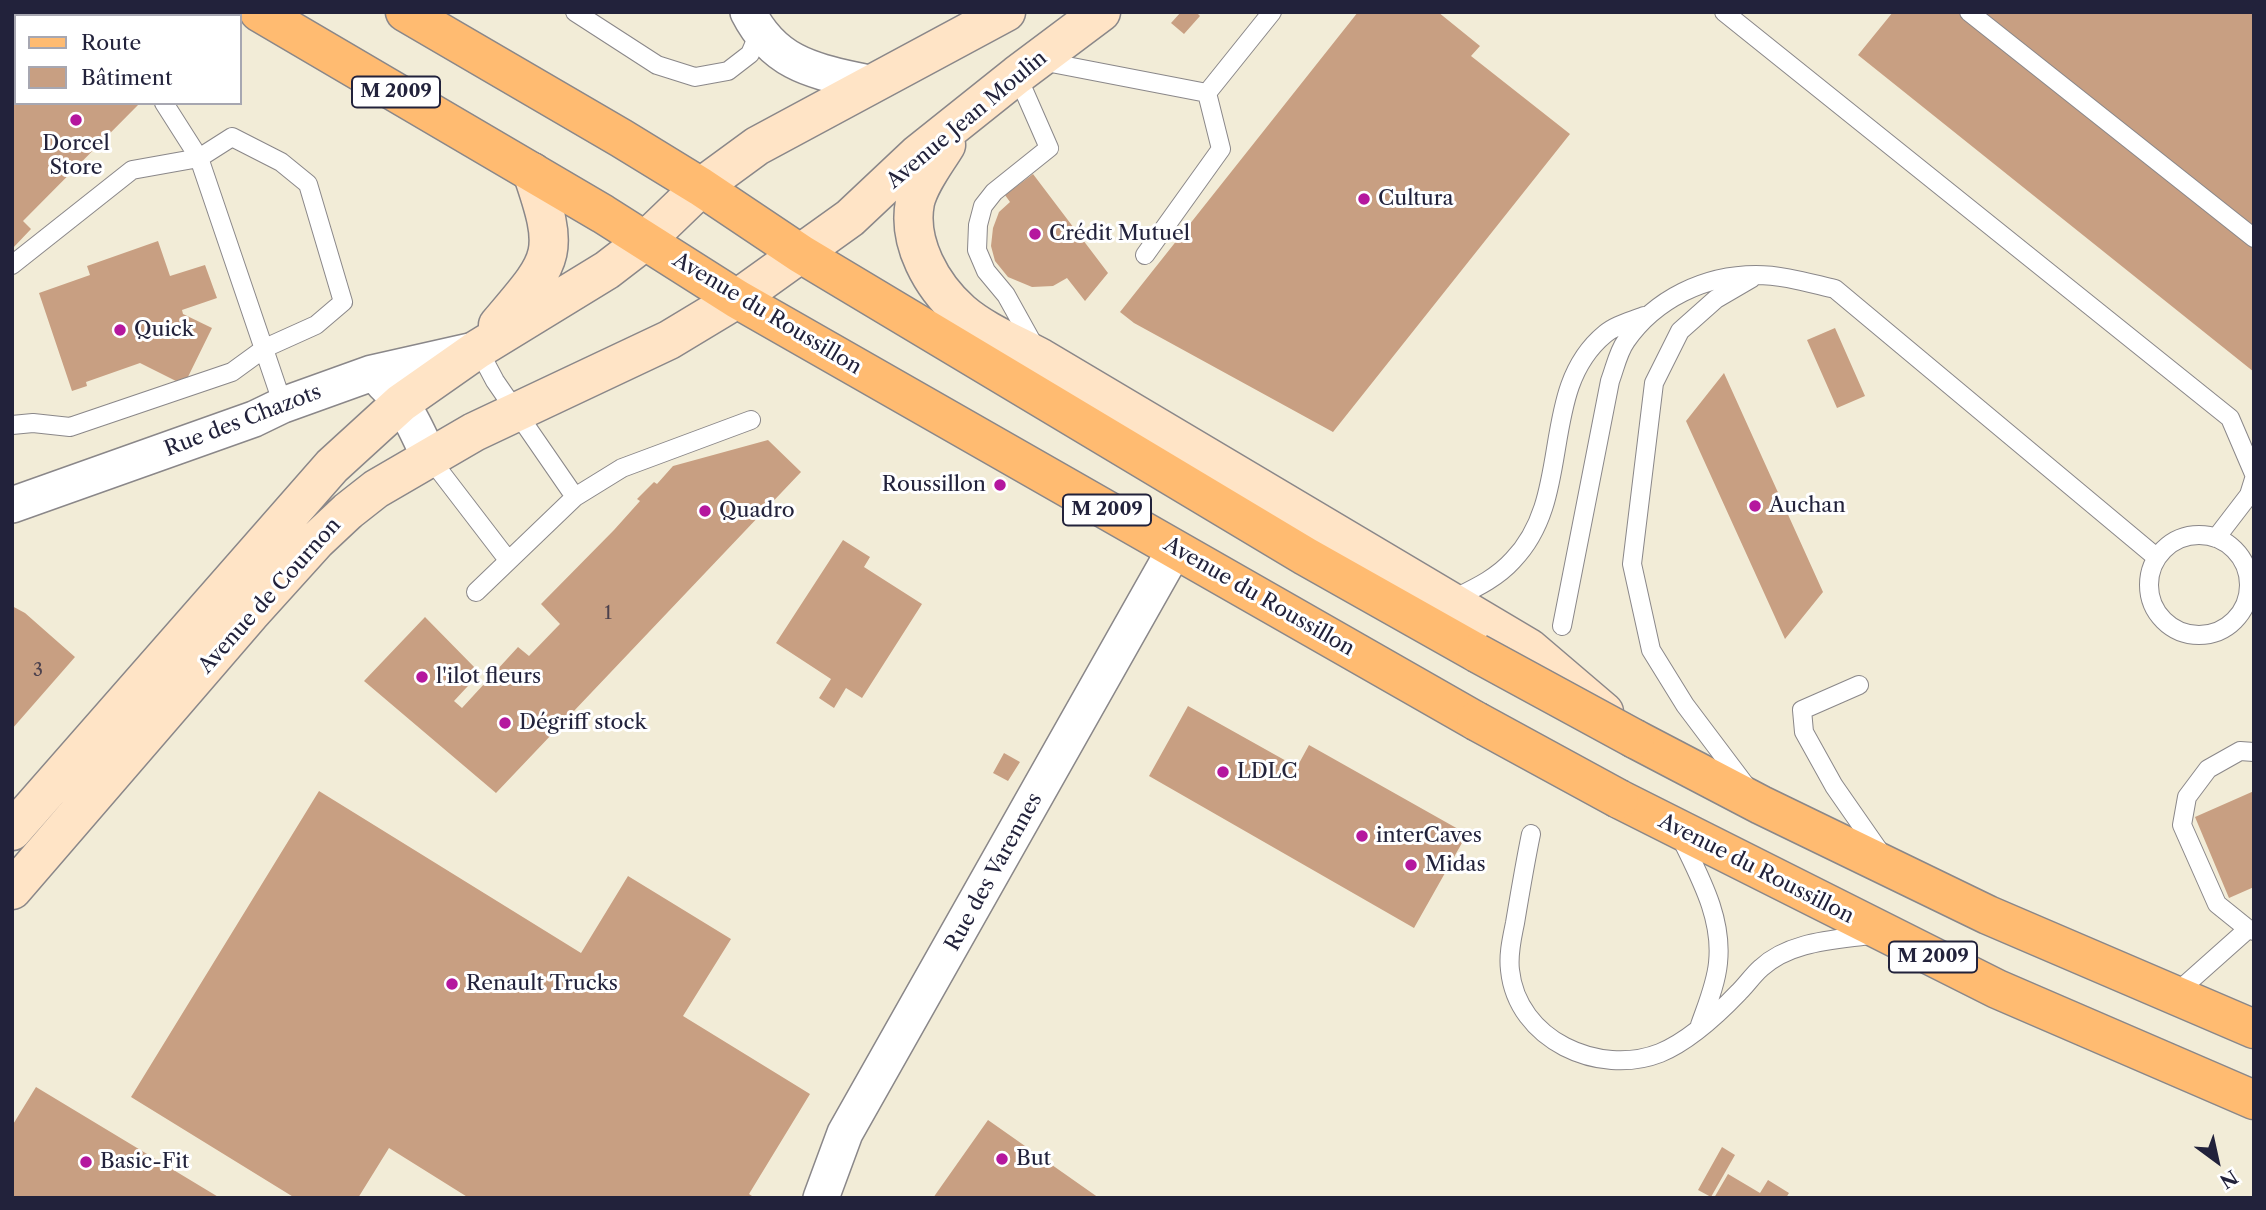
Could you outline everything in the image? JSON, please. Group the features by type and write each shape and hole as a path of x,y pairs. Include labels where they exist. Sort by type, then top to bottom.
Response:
{"main road":[{"name":"Avenue du Roussillon","path":"259,12 646,240 737,299 1476,721 1619,799 1997,989 2254,1100"},
{"name":"M 2009","path":"405,12 621,138 701,187 801,254 1001,351 1305,556 1477,653 1761,805 1892,870 1988,915 2254,1029"},
{"path":"701,187 757,146 1006,12"},
{"name":"Avenue Jean Moulin","path":"737,299 850,218 918,154 1101,12"},
{"path":"962,118 920,187 915,203 916,241 938,286 1001,351 1529,648 1635,739"},
{"path":"478,349 537,279 548,259 549,230 532,172"},
{"name":"Avenue de Cournon","path":"12,831 332,466 401,403 478,349 607,270 646,240 701,187"},
{"name":"Avenue de Cournon","path":"12,890 250,614 316,541 348,511 376,489 429,457 669,340 737,299"}],"street":[{"path":"754,22 794,61 819,71 872,84"},
{"name":"Rue des Chazots","path":"12,505 254,419 283,405 372,373 478,349"},
{"path":"372,373 401,403 429,457"},
{"name":"Rue des Varennes","path":"821,1198 845,1132 1175,549"}],"lane":[{"path":"575,12 657,65 695,77 728,71 750,54 754,22"},
{"path":"1207,93 1272,12"},
{"path":"1724,12 2230,418 2254,476 2249,495 2216,538"},
{"path":"1969,12 2254,238"},
{"path":"1001,351 1006,295 986,271 977,250 978,225 983,206 994,192 1049,148 1028,67 1207,93"},
{"path":"1145,255 1221,149 1207,93"},
{"path":"165,105 199,158 283,405"},
{"path":"12,265 132,170 199,158 232,137 281,162 307,184 343,302 316,325 265,348 232,372 69,427 33,423 12,425"},
{"path":"1756,275 1716,299 1680,331 1654,383 1632,564 1651,650 1685,705 1761,805"},
{"path":"1449,601 1496,576 1515,559 1542,518 1552,482 1564,399 1585,358 1606,332 1650,313 1683,291 1723,277 1756,275 1787,278 1835,289 2156,557"},
{"path":"1562,626 1610,381 1625,342 1650,313"},
{"path":"478,349 575,497"},
{"path":"476,592 575,497 622,468 751,420"},
{"path":"429,457 508,561"},
{"path":"2200,534 2216,538 2249,561 2247,597 2242,612 2218,632 2188,634 2172,628 2160,618 2152,604 2148,588 2156,557 2168,545 2183,537 2200,534"},
{"path":"1859,685 1802,710 1804,732 1834,786 1892,870"},
{"path":"2175,994 2251,930 2217,904 2182,825 2187,797 2208,769 2240,751 2254,752"},
{"path":"1677,830 1712,906 1718,938 1718,963 1714,984 1699,1028"},
{"path":"1531,834 1510,956 1513,986 1525,1011 1541,1030 1561,1046 1586,1057 1612,1061 1634,1060 1660,1053 1699,1028 1737,994 1761,967 1792,949 1883,933"}],"building":[{"path":"1181,12 1196,12 1200,16 1184,34 1171,23"},
{"name":"Cultura","path":"1358,12 1438,12 1480,46 1471,56 1570,134 1333,432 1134,323 1120,312"},
{"path":"1893,12 2254,12 2254,372 1858,55"},
{"path":"14,38 14,105 138,105 23,221 31,229 12,249"},
{"name":"Crédit Mutuel","path":"1033,174 1108,273 1085,301 1067,278 1053,286 1032,287 1008,277 995,261 991,246 993,228 999,212 1010,202 1005,195"},
{"name":"Quick","path":"158,241 170,276 205,265 217,298 182,310 183,314 212,328 184,385 140,363 86,382 87,386 72,391 39,293 90,275 87,266"},
{"path":"1835,328 1865,396 1837,408 1807,340"},
{"name":"Auchan","path":"1724,373 1823,592 1785,639 1686,421"},
{"path":"768,440 801,472 496,793 364,681 425,617 480,673 454,701 462,708 518,647 529,656 560,624 541,604 614,530 640,501 637,499 654,482 657,484 673,466"},
{"path":"843,540 870,557 864,567 922,604 862,698 846,688 834,708 819,698 831,679 776,643"},
{"path":"12,606 25,613 75,657 12,729"},
{"name":"interCaves","path":"1188,706 1297,767 1309,745 1467,834 1414,928 1149,776"},
{"path":"1004,753 1020,762 1008,781 993,773"},
{"name":"Renault Trucks","path":"319,791 581,953 628,876 731,939 683,1016 810,1094 749,1194 755,1198 469,1198 389,1148 358,1198 295,1198 131,1097"},
{"path":"2254,791 2254,887 2229,898 2195,817"},
{"name":"Basic-Fit","path":"36,1087 220,1198 12,1198 12,1126"},
{"name":"But","path":"988,1120 1099,1198 933,1198"},
{"path":"1722,1147 1735,1155 1711,1197 1698,1190"},
{"path":"1728,1174 1760,1193 1768,1180 1789,1193 1786,1198 1714,1198"}],"place":[{"name":"Dorcel Store","path":"76,120"},
{"name":"Cultura","path":"1364,199"},
{"name":"Crédit Mutuel","path":"1035,234"},
{"name":"Quick","path":"120,330"},
{"name":"Roussillon","path":"1000,485"},
{"name":"Auchan","path":"1755,506"},
{"name":"Quadro","path":"705,511"},
{"name":"l'ilot fleurs","path":"422,677"},
{"name":"Dégriff stock","path":"505,723"},
{"name":"LDLC","path":"1223,772"},
{"name":"interCaves","path":"1362,836"},
{"name":"Midas","path":"1411,865"},
{"name":"Renault Trucks","path":"452,984"},
{"name":"But","path":"1002,1159"},
{"name":"Basic-Fit","path":"86,1162"}]}
